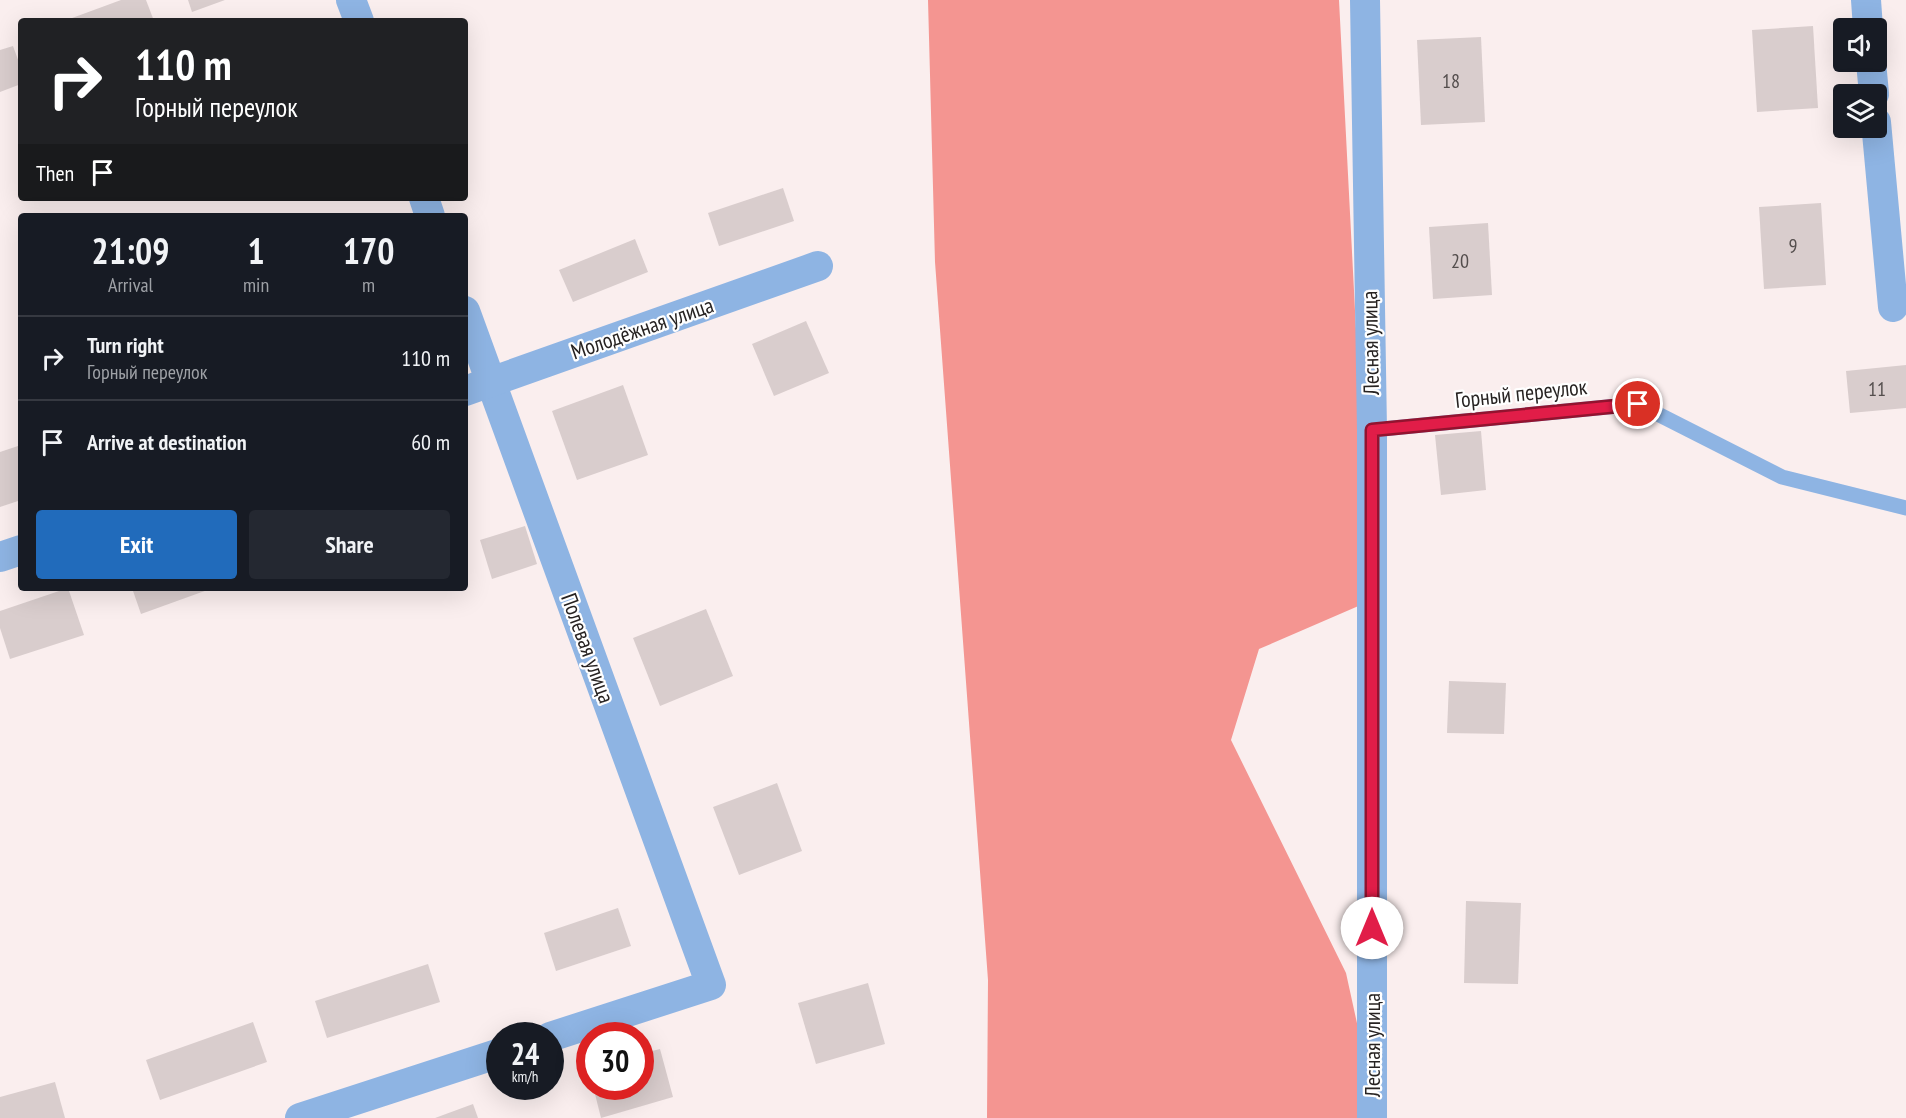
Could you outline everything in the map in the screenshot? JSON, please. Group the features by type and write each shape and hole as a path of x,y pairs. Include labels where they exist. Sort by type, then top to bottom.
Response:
{"street":[{"path":"351,0 358,18"},
{"name":"Лесная улица","path":"1365,0 1372,430 1372,1118"},
{"path":"1866,0 1867,18"},
{"path":"1877,138 1893,307"},
{"name":"Молодёжная улица","path":"478,386 818,266"},
{"name":"Полевая улица","path":"468,328 478,386 711,985 564,1032"},
{"path":"0,557 18,551"},
{"path":"300,1118 486,1058"}],"lane":[{"name":"Горный переулок","path":"1372,430 1638,404 1782,477 1906,508"}],"shaded area":[{"path":"928,0 1339,0 1370,601 1259,649 1231,740 1346,973 1367,1069 1362,1118 987,1118 988,980 935,262"}],"building":[{"path":"121,0 146,0 153,18 72,18"},
{"path":"188,0 225,0 192,12"},
{"path":"1813,26 1818,108 1757,112 1752,30"},
{"path":"1481,37 1485,122 1421,125 1417,40"},
{"path":"13,46 18,60 18,85 0,92 0,50"},
{"path":"783,188 794,221 719,246 708,213"},
{"path":"1821,203 1826,285 1764,289 1759,207"},
{"path":"1488,223 1492,295 1433,299 1429,227"},
{"path":"635,239 648,272 573,302 559,270"},
{"path":"806,321 829,373 774,396 752,344"},
{"path":"1906,365 1906,408 1850,413 1846,371"},
{"path":"623,385 648,455 577,480 552,411"},
{"path":"1481,431 1486,490 1441,495 1435,435"},
{"path":"18,446 18,501 0,507 0,452"},
{"path":"525,526 537,564 492,579 480,540"},
{"path":"59,591 69,591 84,635 10,659 0,628 0,611"},
{"path":"133,591 205,591 141,614"},
{"path":"706,609 733,676 660,706 633,638"},
{"path":"1449,681 1506,683 1504,734 1447,733"},
{"path":"777,783 802,851 739,875 713,807"},
{"path":"1466,901 1521,903 1518,984 1464,983"},
{"path":"618,908 631,946 556,971 544,933"},
{"path":"428,964 440,1002 327,1038 315,1001"},
{"path":"868,983 885,1044 816,1064 798,1003"},
{"path":"253,1022 267,1062 160,1100 146,1060"},
{"path":"660,1049 673,1097 601,1118 596,1100 654,1100 654,1050"},
{"path":"55,1082 65,1118 0,1118 0,1097"},
{"path":"473,1104 478,1118 435,1118"}],"route":[{"path":"1372,928 1372,430 1638,404"}]}
